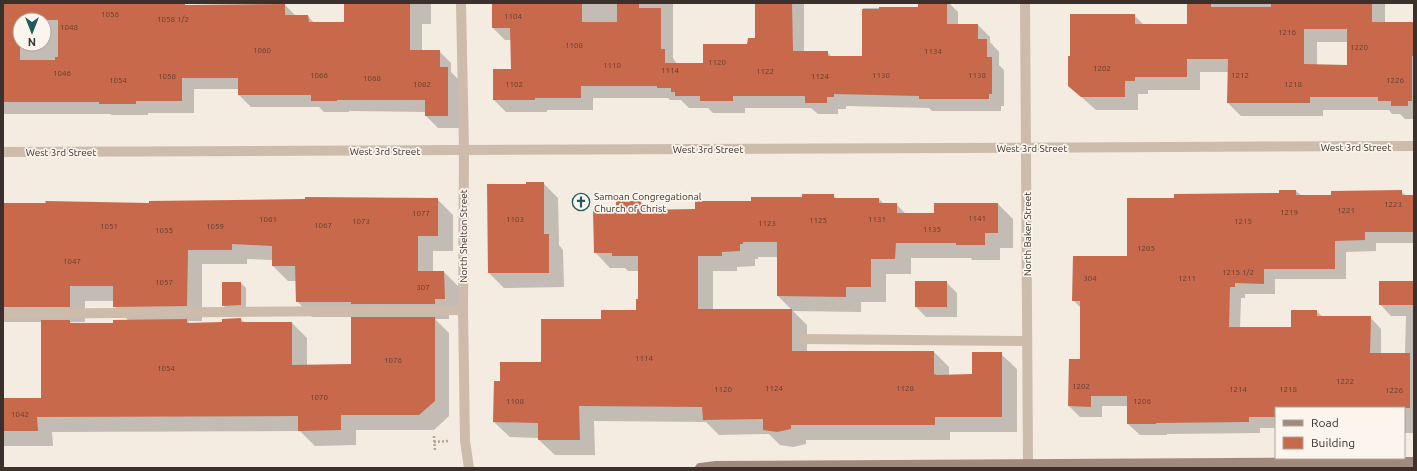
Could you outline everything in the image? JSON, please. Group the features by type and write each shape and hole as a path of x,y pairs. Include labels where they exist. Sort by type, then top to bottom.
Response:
{"main road":[{"path":"700,468 716,466 1414,462"}],"street":[{"name":"North Shelton Street","path":"461,3 464,150 463,310 465,441 468,468"},
{"name":"North Baker Street","path":"1025,3 1028,464"},
{"name":"West 3rd Street","path":"3,152 1414,146"},
{"path":"3,314 463,310"},
{"path":"804,339 1026,341"}],"path":[{"path":"434,436 435,451"},
{"path":"434,442 449,441"}],"building":[{"path":"3,3 185,3 185,5 285,4 285,15 308,15 309,22 344,22 344,3 410,3 410,50 440,50 440,67 448,67 448,116 425,116 425,100 311,101 311,95 238,95 238,78 182,78 182,101 136,101 136,104 99,104 99,102 3,102"},
{"path":"492,3 582,3 582,22 617,22 617,3 639,3 639,8 661,8 661,49 665,49 665,63 703,63 703,44 747,44 748,38 755,38 755,3 792,3 793,51 828,51 828,56 862,56 862,9 879,9 879,7 918,7 918,3 947,3 947,24 978,24 978,39 987,39 987,57 992,57 992,94 989,94 989,99 919,99 919,96 834,94 834,97 827,97 827,103 805,103 805,96 733,96 733,101 700,101 700,96 675,96 675,92 671,92 671,88 657,88 657,86 581,86 581,98 493,100 493,69 511,69 510,28 492,28"},
{"path":"1187,3 1211,3 1211,7 1271,7 1271,3 1372,3 1372,22 1414,22 1412,101 1408,101 1408,106 1391,106 1391,101 1378,101 1378,97 1310,97 1310,103 1227,103 1228,59 1187,59 1187,77 1135,77 1135,81 1125,81 1125,97 1081,97 1068,86 1070,14 1135,14 1135,24 1187,24","holes":["1304,29 1347,29 1347,65 1304,64"]},
{"path":"526,182 544,182 544,234 549,234 549,273 488,273 487,184 526,184"},
{"path":"1279,190 1296,190 1296,195 1331,195 1331,191 1402,190 1402,195 1414,195 1414,232 1365,232 1365,240 1335,241 1335,269 1264,269 1264,284 1235,283 1235,287 1230,287 1229,327 1291,327 1291,310 1317,310 1317,316 1371,316 1370,353 1410,353 1410,408 1275,407 1275,417 1249,417 1249,422 1127,424 1127,396 1091,396 1091,407 1068,406 1069,359 1080,359 1080,301 1072,301 1073,256 1127,256 1127,198 1174,198 1174,194 1279,193"},
{"path":"802,194 834,194 834,198 879,198 879,203 897,203 897,213 934,213 934,203 998,203 998,233 985,233 985,245 956,245 956,243 896,243 895,259 871,259 871,287 846,287 846,297 777,296 777,242 743,242 743,244 740,244 740,251 722,252 722,256 698,256 698,309 792,309 792,351 934,351 934,374 937,375 972,374 972,352 1002,352 1002,417 935,417 935,425 791,425 791,429 777,432 763,430 763,419 703,420 702,407 579,406 580,440 538,440 538,423 493,422 494,381 500,381 500,362 541,362 541,319 601,319 601,310 636,310 636,299 638,299 638,256 612,256 612,253 594,253 593,210 616,210 616,201 641,201 641,210 695,209 695,201 751,201 751,197 802,197"},
{"path":"305,197 438,198 438,236 418,236 418,271 444,271 445,299 435,299 435,304 351,304 351,302 296,302 295,266 272,266 272,246 232,244 232,250 188,250 187,306 113,307 113,286 70,286 70,307 3,307 3,203 46,203 45,201 149,203 149,201 305,199"},
{"path":"915,281 947,281 947,307 915,307"},
{"path":"1379,281 1414,281 1414,305 1379,305"},
{"path":"222,282 241,282 241,305 222,306"},
{"path":"351,317 435,317 435,401 419,415 341,415 341,430 298,431 298,416 37,417 38,431 3,431 3,398 41,398 41,320 70,320 70,323 113,323 113,320 187,319 187,323 222,322 222,319 241,318 241,322 292,322 292,365 351,364"}],"tram line":[{"path":"427,468 507,468"}],"place":[{"name":"Samoan Congregational Church of Christ","path":"581,202"}]}
